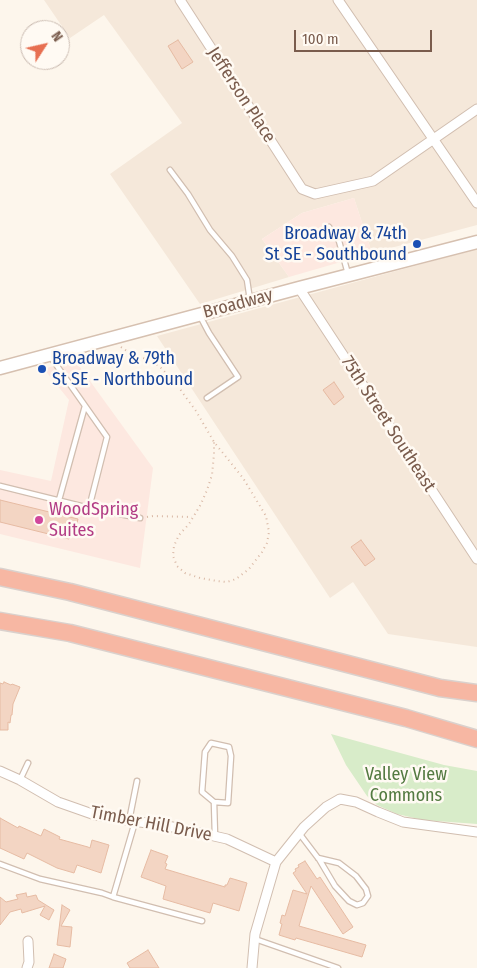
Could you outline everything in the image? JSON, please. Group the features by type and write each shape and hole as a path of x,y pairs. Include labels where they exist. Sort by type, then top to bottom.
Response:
{"highway":[{"path":"0,577 70,592 440,688 477,693"},
{"path":"0,621 78,635 406,718 477,739"}],"street":[{"name":"Jefferson Place","path":"180,0 302,190 315,194 373,181 434,139"},
{"path":"338,0 477,203"},
{"path":"434,139 477,109"},
{"name":"Broadway","path":"0,368 477,242"},
{"name":"75th Street Southeast","path":"299,288 477,559"},
{"name":"Timber Hill Drive","path":"0,771 58,802 95,815 179,828 227,839 276,862"},
{"path":"252,968 255,934 276,862 299,833 326,807 340,800 356,802 403,822 477,832"},
{"path":"27,968 29,962 28,941"}],"lane":[{"path":"170,170 188,194 210,230 232,256 247,280 250,301"},
{"path":"329,227 339,241 348,276"},
{"path":"200,315 209,333 238,377 207,398"},
{"path":"49,355 107,437 90,508"},
{"path":"60,500 85,406"},
{"path":"0,486 140,518"},
{"path":"214,802 228,802 231,756 229,747 211,744 205,752 202,792 214,802 215,836"},
{"path":"20,780 28,763"},
{"path":"113,897 132,821 137,781"},
{"path":"299,833 318,858 335,886 349,901 357,905 363,903 368,896 366,889 356,876 339,864 318,858"},
{"path":"0,864 40,879 102,893 202,921"},
{"path":"255,939 338,968"}],"path":[{"path":"108,339 130,353 159,366 174,381 196,411 214,442 243,478 266,516 269,532 267,543 262,552 249,569 227,582 200,578 184,573 177,566 173,556 174,546 179,535 193,517 207,490 212,475 214,442"},
{"path":"140,518 153,516 193,517"}],"shaded area":[{"path":"44,0 477,0 477,225 372,253 354,198 302,213 262,239 289,277 200,304 110,174 182,123 104,15 70,38 70,20 58,20"},
{"path":"354,198 372,253 289,277 262,239 302,213"},
{"path":"477,249 477,647 388,634 353,582 330,598 157,336"},
{"path":"74,359 153,468 140,568 0,534 0,470 51,481 69,400 44,369"}],"green space":[{"name":"Valley View Commons","path":"331,734 444,765 477,771 477,824 423,820 397,814 377,805 367,796 346,765"}],"building":[{"path":"178,40 193,62 182,69 168,46"},
{"path":"334,382 344,397 334,405 323,390"},
{"name":"WoodSpring Suites","path":"0,500 78,519 75,531 71,530 69,539 0,522"},
{"path":"361,540 375,559 365,566 351,547"},
{"path":"4,682 20,687 13,704 10,723 8,722 8,730 0,730 0,683 3,684"},
{"path":"0,818 18,828 19,826 41,836 44,829 60,837 59,839 90,848 92,840 109,845 101,873 77,865 74,873 57,868 27,853 24,859 0,848"},
{"path":"151,850 168,856 165,869 225,887 230,878 247,883 239,911 213,903 210,913 163,899 166,886 141,877"},
{"path":"305,861 317,879 320,877 353,927 343,934 311,886 299,926 366,945 362,957 279,935 282,915 285,916 293,890 307,894 293,873 299,867 298,865"},
{"path":"26,893 27,897 36,895 38,900 54,910 49,920 40,915 45,906 22,913 21,909 10,912 0,925 0,897 6,902 18,899 16,895"},
{"path":"62,905 70,910 61,926 72,927 70,947 57,945"},
{"path":"148,950 159,968 130,968 127,963"},
{"path":"54,954 66,959 63,968 49,968"}],"place":[{"name":"Broadway & 74th St SE - Southbound","path":"417,244"},
{"name":"Broadway & 79th St SE - Northbound","path":"42,369"},
{"name":"WoodSpring Suites","path":"39,520"}]}
